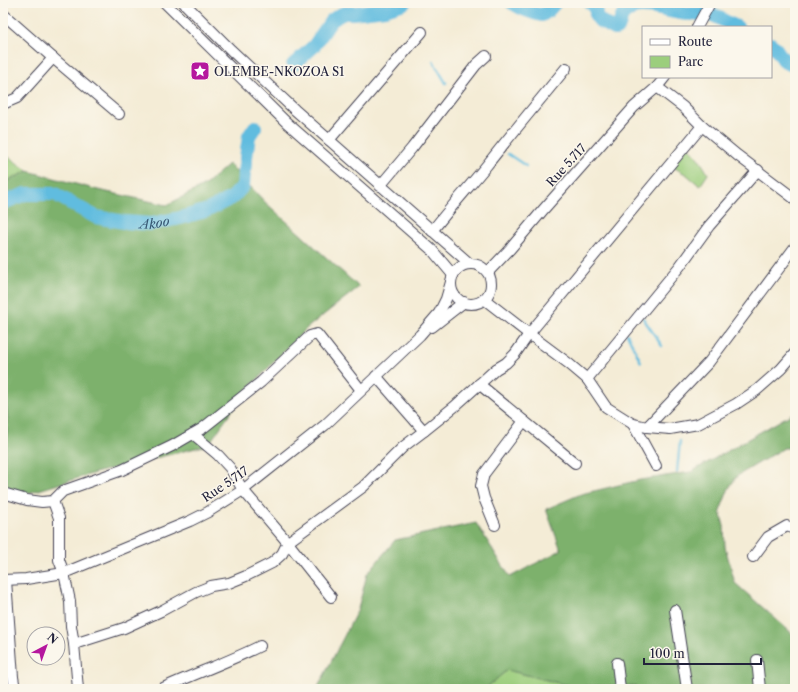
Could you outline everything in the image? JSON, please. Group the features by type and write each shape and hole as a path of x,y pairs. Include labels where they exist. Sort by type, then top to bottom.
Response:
{"street":[{"path":"166,3 286,122 432,250 452,279"},
{"path":"184,3 231,50 295,110 469,264"},
{"path":"698,26 710,4"},
{"path":"3,14 119,114"},
{"path":"329,140 422,32"},
{"path":"380,186 412,148 476,65 486,56"},
{"path":"3,104 17,98 53,58"},
{"path":"432,231 566,68"},
{"name":"Rue 5.717","path":"488,272 510,249 634,107 665,78"},
{"path":"657,87 683,107 702,126 795,199"},
{"path":"74,644 124,628 161,611 196,592 246,576 272,563 282,554 292,539 363,487 403,447 515,354 529,334 702,126"},
{"path":"587,379 680,266 709,226 758,170"},
{"path":"647,427 709,362 795,247"},
{"path":"469,264 479,265 488,272 491,283 488,294 484,299 474,304 458,299 454,295 452,289 452,279 456,269 462,265 469,264"},
{"name":"Rue 5.717","path":"4,580 26,579 64,573 208,512 243,490 326,425 420,335 438,313 446,299 452,279"},
{"path":"484,299 587,379 606,407 633,424 647,427 670,429 698,424 736,404 757,390 781,369 795,354"},
{"name":"Rue 5.717","path":"420,335 437,324 464,302"},
{"path":"3,493 27,500 42,502 53,501 63,491 122,470 172,446 203,428 261,382 310,336 317,334 361,390"},
{"path":"376,376 424,431"},
{"path":"479,384 575,463"},
{"path":"495,525 484,498 481,486 484,474 524,421"},
{"path":"633,424 656,466"},
{"path":"193,434 218,455 230,468 243,490 331,596"},
{"path":"53,501 59,518 59,560 64,573 70,600 71,626 78,689"},
{"path":"753,557 768,537 787,526 795,529"},
{"path":"4,580 15,689"},
{"path":"675,610 687,689"},
{"path":"161,689 260,646"},
{"path":"757,660 760,689"},
{"path":"617,663 620,689"}],"green space":[{"path":"687,146 699,159 708,174 700,186 687,175 673,167"},
{"path":"3,153 28,171 3,183"},
{"path":"229,164 265,202 359,287 307,328 246,391 208,445 95,473 12,498 3,472 8,420 3,380 3,183 28,171 98,190 167,205 205,185"},
{"path":"3,380 8,420 3,472"},
{"path":"795,412 795,448 784,448 737,476 729,488 720,511 724,526 725,547 735,583 795,636 795,689 639,689 637,686 571,686 507,670 485,689 317,689 358,609 367,574 395,540 476,523 510,577 561,550 546,509 581,494 640,480 691,472"},
{"path":"507,670 571,686 637,686 639,689 485,689"}],"waterway":[{"name":"Akoo","path":"293,65 314,46 331,21 338,16 344,13 385,9 404,3"},
{"name":"Akoo","path":"512,3 542,15 555,3"},
{"name":"Akoo","path":"590,3 595,7 596,16 600,21 615,29 618,28 625,13 637,7 656,8 685,14 711,15 735,26"},
{"name":"Akoo","path":"772,45 785,62 795,66"},
{"path":"433,61 446,83"},
{"name":"Akoo","path":"3,203 25,194 55,194 96,217 124,222 151,224 208,210 233,197 243,186 249,136 255,127"},
{"path":"508,154 526,166"},
{"path":"643,318 662,346"},
{"path":"627,334 641,362"},
{"path":"677,472 680,441"}],"place":[{"name":"OLEMBE-NKOZOA S1","path":"200,71"}]}
